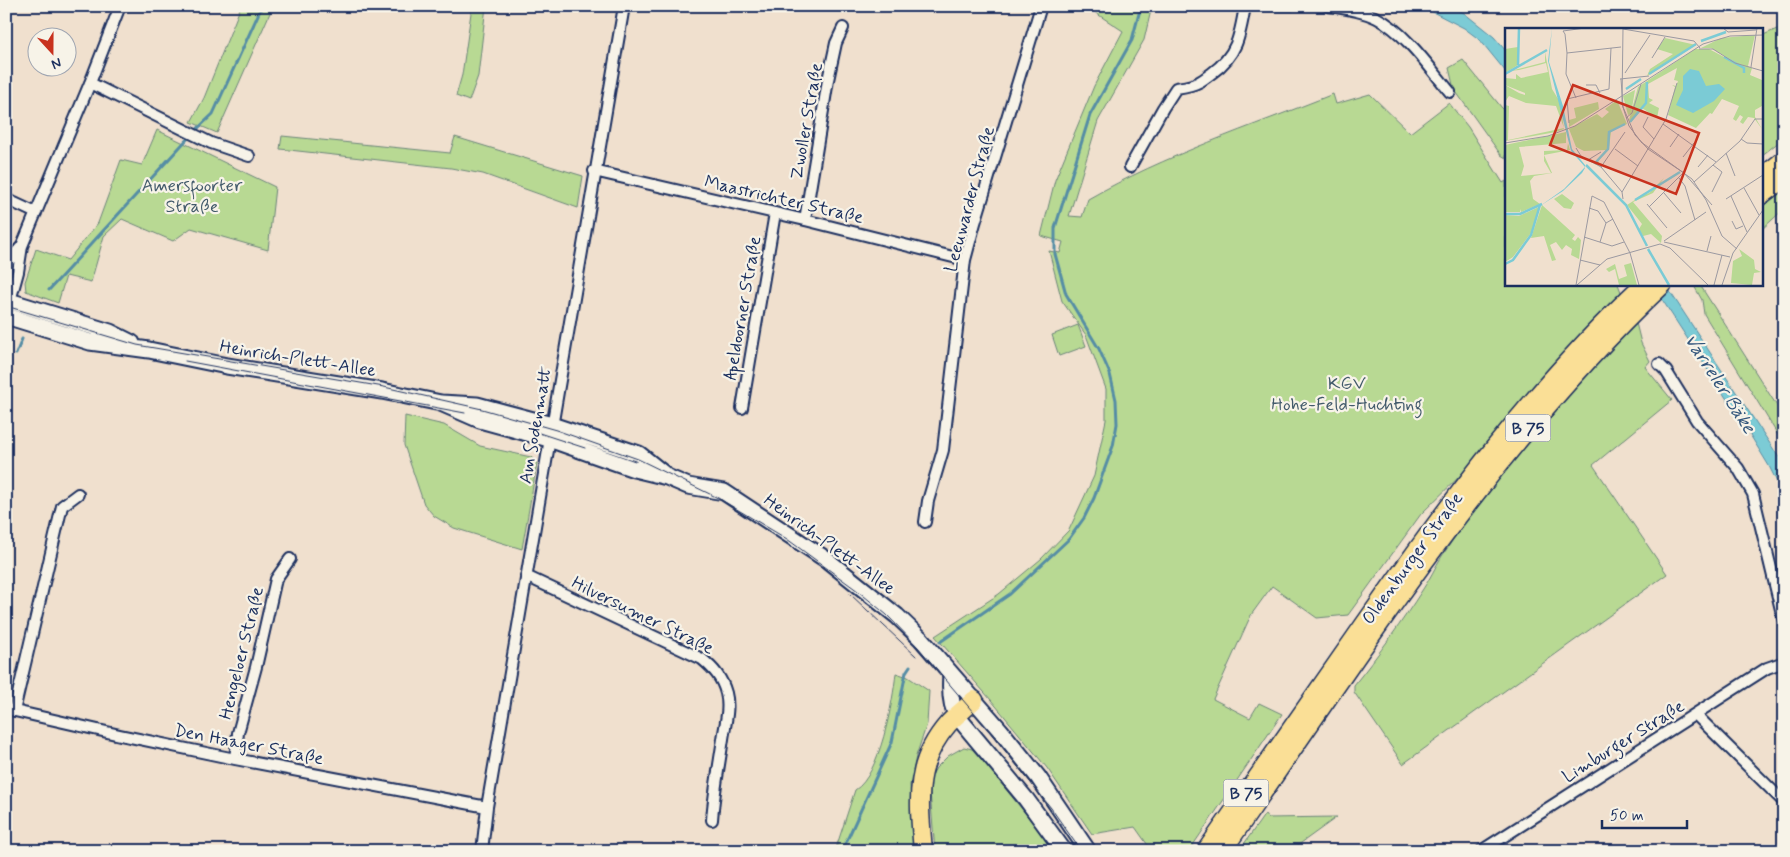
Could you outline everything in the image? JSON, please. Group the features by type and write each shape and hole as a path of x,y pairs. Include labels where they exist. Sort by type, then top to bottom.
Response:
{"highway":[{"path":"1762,177 1784,160"},
{"path":"1762,195 1784,178"},
{"name":"Oldenburger Straße","path":"1206,851 1445,510 1518,418 1568,361 1650,287"},
{"name":"Oldenburger Straße","path":"1222,851 1431,550 1629,307"},
{"path":"923,851 919,793 922,774 929,753 939,736 974,700"}],"main road":[{"name":"Heinrich-Plett-Allee","path":"7,302 110,332 149,350"},
{"name":"Heinrich-Plett-Allee","path":"6,316 90,342 149,350 227,366 382,390 441,403 480,420 550,432 634,470 667,477 688,486 728,494 827,560 898,616 921,639 1001,731 1038,777 1088,851"},
{"path":"951,675 950,685 953,710 1026,799 1064,851"}],"street":[{"path":"7,302 18,272 22,246 120,6"},
{"name":"Am Sodenmatt","path":"482,851 487,807 550,432 624,6"},
{"name":"Leeuwarder Straße","path":"925,522 928,501 943,450 965,260 1041,6"},
{"path":"1130,167 1162,108 1176,88 1198,83 1221,67 1231,56 1241,32 1245,6"},
{"path":"1328,6 1354,10 1377,18 1392,27 1450,92"},
{"name":"Zwoller Straße","path":"805,220 828,80 836,43 843,28"},
{"path":"90,83 211,143 249,156"},
{"name":"Maastrichter Straße","path":"594,171 805,220 965,260"},
{"path":"6,199 36,213"},
{"name":"Apeldoorner Straße","path":"742,408 775,213"},
{"path":"6,264 22,246"},
{"path":"1659,364 1666,371 1697,421 1738,468 1753,494 1784,622"},
{"path":"10,710 62,506 78,494"},
{"name":"Hengeloer Straße","path":"235,759 238,733 256,667 276,579 290,559"},
{"name":"Hilversumer Straße","path":"526,576 702,659 714,669 722,680 726,691 727,712 712,820"},
{"name":"Limburger Straße","path":"1481,851 1767,668 1784,662"},
{"name":"Den Haager Straße","path":"10,710 235,759 487,807"},
{"path":"1696,714 1784,802"}],"green space":[{"path":"241,6 273,6 217,133 191,122 204,98"},
{"path":"472,6 486,6 478,76 469,101 456,96 462,75"},
{"name":"KGV Hohe-Feld-Huchting","path":"1085,6 1152,6 1144,40 1098,121 1069,216 1082,217 1088,199 1147,169 1209,142 1333,94 1336,104 1370,94 1410,133 1449,103 1468,127 1503,183 1505,182 1505,285 1618,285 1621,292 1581,333 1465,471 1421,514 1348,615 1317,618 1272,586 1251,615 1213,699 1250,718 1259,703 1282,714 1189,851 1152,851 1135,827 1092,834 1047,768 935,636 999,594 1041,559 1069,530 1094,476 1106,420 1106,389 1086,335 1062,301 1049,251 1060,253 1063,242 1041,236 1055,180 1094,86 1123,31"},
{"path":"1784,26 1784,138 1762,155 1762,36"},
{"path":"1463,60 1505,112 1505,157 1501,155 1454,89 1449,68"},
{"name":"Amersfoorter Straße","path":"157,130 275,187 268,250 191,228 173,241 122,219 104,236 91,282 66,276 58,303 26,291 25,282 36,249 68,260 98,223 121,160 142,165"},
{"path":"282,136 450,153 455,137 583,176 578,208 483,174 451,168 280,149"},
{"path":"1784,189 1784,209 1762,229 1762,207"},
{"path":"1694,285 1700,285 1784,417 1784,445 1704,314 1702,300"},
{"path":"1636,323 1641,343 1650,361 1645,367 1672,400 1593,465 1667,574 1403,764 1354,692 1354,685 1407,614 1463,525 1509,464 1583,378"},
{"path":"1078,325 1086,346 1059,356 1052,335"},
{"path":"405,416 444,425 480,446 531,457 537,463 522,549 454,528 434,516 424,504 404,445"},
{"path":"896,673 908,677 929,691 927,724 916,756 910,785 914,851 835,851 855,790 864,782 878,754 892,701"},
{"path":"964,747 972,749 983,761 1038,829 1053,851 935,851 929,780 936,768 948,756"},
{"path":"1265,814 1268,818 1337,817 1290,851 1239,851"}],"water":[{"path":"1421,6 1452,6 1464,13 1494,37 1505,50 1505,71 1480,40 1464,28"},
{"name":"Varreler Bäke","path":"1653,285 1666,285 1782,462 1784,466 1784,496 1752,438"}],"waterway":[{"path":"194,132 213,114 262,6"},
{"path":"940,642 1010,594 1069,539 1084,518 1094,498 1113,446 1117,424 1116,400 1110,374 1099,349 1066,294 1055,254 1055,228 1090,115 1132,40 1141,6"},
{"path":"1248,10 1292,10"},
{"path":"49,290 190,136"},
{"path":"16,354 22,339"},
{"path":"842,851 892,742 906,672 910,666"}],"tram line":[{"path":"6,306 137,345 384,387 482,409 556,430 638,459 718,498 787,539 858,591 887,615 918,647 990,732 1051,808 1081,851"},
{"path":"185,361 465,413"},
{"path":"530,430 585,448"},
{"path":"850,594 916,656"}]}
